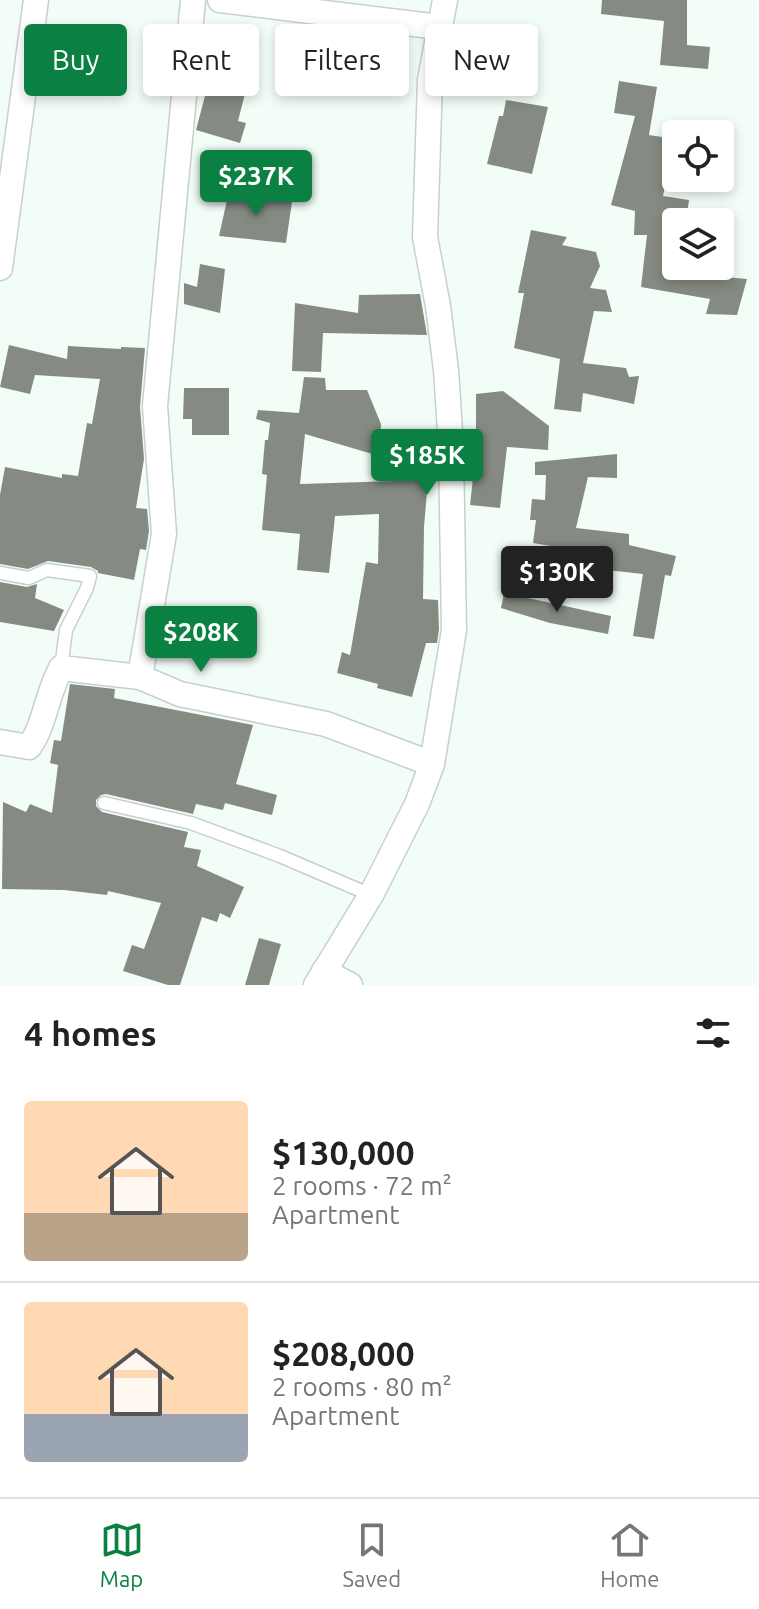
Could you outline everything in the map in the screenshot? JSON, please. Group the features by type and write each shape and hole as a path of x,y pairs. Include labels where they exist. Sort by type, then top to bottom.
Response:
{"street":[{"path":"0,268 36,0"},
{"path":"140,677 164,534 155,406 193,0"},
{"path":"220,0 425,25"},
{"path":"440,24 445,0"},
{"path":"350,985 320,978 371,895 417,804 432,764 454,630 451,447 446,370 425,237 429,96"},
{"path":"0,742 29,747 35,739 61,668 140,677 180,694 326,724 432,764"}],"lane":[{"path":"0,573 29,578 47,570 90,576 66,630 61,668"},
{"path":"104,803 191,823 280,856 371,895"}],"building":[{"path":"602,0 687,0 687,45 710,47 708,69 660,65 664,21 601,14"},
{"path":"619,81 657,87 649,135 662,137 663,196 689,200 688,208 662,208 662,280 747,279 737,315 706,314 710,299 641,287 647,235 634,235 635,211 611,205 635,116 614,113"},
{"path":"205,96 244,96 238,121 246,123 240,143 196,130"},
{"path":"506,100 548,107 532,174 487,164"},
{"path":"229,191 292,202 286,243 219,236"},
{"path":"531,230 567,237 562,245 596,252 600,266 590,288 606,290 612,312 594,311 583,363 626,368 629,377 639,376 634,404 583,393 581,412 554,409 560,359 514,348 524,293 518,293"},
{"path":"200,264 225,269 220,313 184,304 184,283 197,287"},
{"path":"420,294 427,335 323,333 321,372 292,371 295,303 358,313 359,295"},
{"path":"9,345 67,359 68,346 145,348 140,407 144,459 136,508 147,509 149,531 146,550 140,549 134,580 98,573 91,567 48,561 28,569 0,564 0,495 5,467 62,478 62,474 78,476 87,423 92,424 100,379 35,375 30,394 0,387"},
{"path":"304,377 325,378 326,390 367,390 381,424 379,456 305,434 300,484 428,480 423,599 438,600 439,629 437,643 426,643 412,697 337,673 342,652 350,655 366,562 378,564 379,514 335,516 329,573 297,570 300,534 262,530 267,475 262,474 270,423 256,419 258,410 299,413"},
{"path":"184,388 229,388 229,435 192,435 192,419 183,419"},
{"path":"503,391 549,426 548,450 507,447 500,508 470,505 476,451 476,394"},
{"path":"617,454 617,478 588,477 576,528 629,534 629,545 676,556 671,576 665,575 654,639 633,636 643,574 607,570 608,552 533,543 536,520 530,520 532,499 545,500 546,475 535,475 535,462"},
{"path":"0,582 27,587 37,584 35,598 64,610 54,631 0,622"},
{"path":"504,593 611,616 608,634 550,623 501,608"},
{"path":"70,684 115,689 114,698 253,725 236,784 277,795 272,815 225,803 223,810 196,804 193,814 106,794 96,800 96,806 102,812 188,832 184,847 201,850 197,866 244,887 230,918 220,913 217,922 202,917 180,985 168,985 123,971 132,945 144,949 161,903 108,891 107,895 64,890 2,889 3,802 26,812 30,804 52,813 58,765 50,763 54,740 61,741"},
{"path":"259,938 281,944 269,985 245,985"}]}
